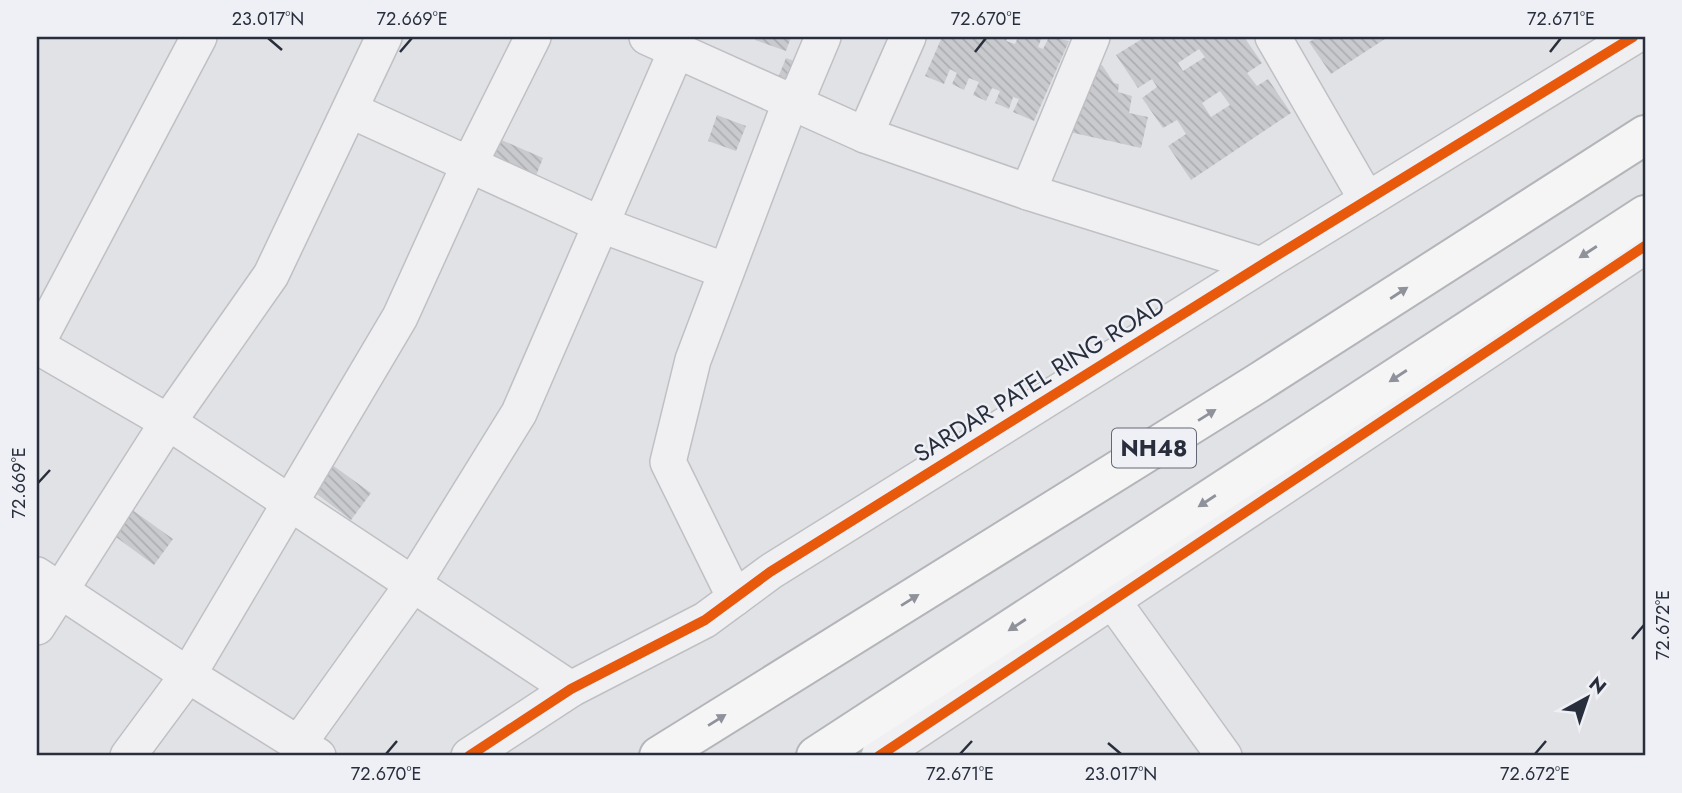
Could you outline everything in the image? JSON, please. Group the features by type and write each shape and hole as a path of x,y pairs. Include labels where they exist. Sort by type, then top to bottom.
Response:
{"highway":[{"name":"NH48","path":"659,756 1258,383 1645,135"},
{"name":"NH48","path":"816,756 1645,215"}],"street":[{"path":"37,628 49,582 168,422 271,275 384,37"},
{"path":"128,756 188,675 288,501 400,317 469,165 533,37"},
{"path":"735,598 668,462 693,360 790,103 802,86 823,37"},
{"path":"865,135 908,37"},
{"path":"1028,192 1092,37"},
{"path":"1273,37 1367,200"},
{"name":"SARDAR PATEL RING ROAD","path":"469,756 571,689 705,620 770,572 1261,265 1633,37"},
{"path":"191,39 37,345 168,422 571,689"},
{"path":"49,582 188,675 309,750 519,413 602,225 662,43 865,135 1028,192 1261,265"},
{"path":"350,110 602,225 726,271"},
{"path":"879,756 1645,246"},
{"path":"1112,600 1224,756"}],"building":[{"path":"756,37 791,37 786,51 755,40"},
{"path":"942,37 1008,37 1006,41 1015,44 1018,37 1042,37 1038,47 1043,49 1049,37 1069,41 1034,121 1013,112 1019,99 1013,97 1009,109 995,103 1000,91 992,88 986,101 973,95 979,82 969,78 964,90 952,84 957,73 950,69 944,84 925,76"},
{"path":"1145,37 1244,37 1262,63 1247,73 1257,86 1268,79 1291,113 1191,180 1168,146 1186,134 1177,120 1163,128 1142,98 1157,87 1152,79 1138,88 1116,55","holes":["1199,49 1205,57 1183,71 1178,63","1220,91 1230,105 1211,117 1202,103"]},
{"path":"1318,37 1388,37 1331,74 1309,42"},
{"path":"786,58 800,63 790,91 775,85"},
{"path":"1096,64 1102,65 1114,83 1119,84 1118,92 1132,96 1129,113 1148,117 1141,148 1065,131"},
{"path":"717,115 746,126 736,151 708,141"},
{"path":"490,135 543,158 535,178 481,154"},
{"path":"324,459 371,493 351,520 305,485"},
{"path":"124,504 173,539 154,565 105,529"}],"cycle path":[{"path":"469,756 571,689 705,620 770,572 1633,37"},
{"path":"879,756 1645,246"}]}
